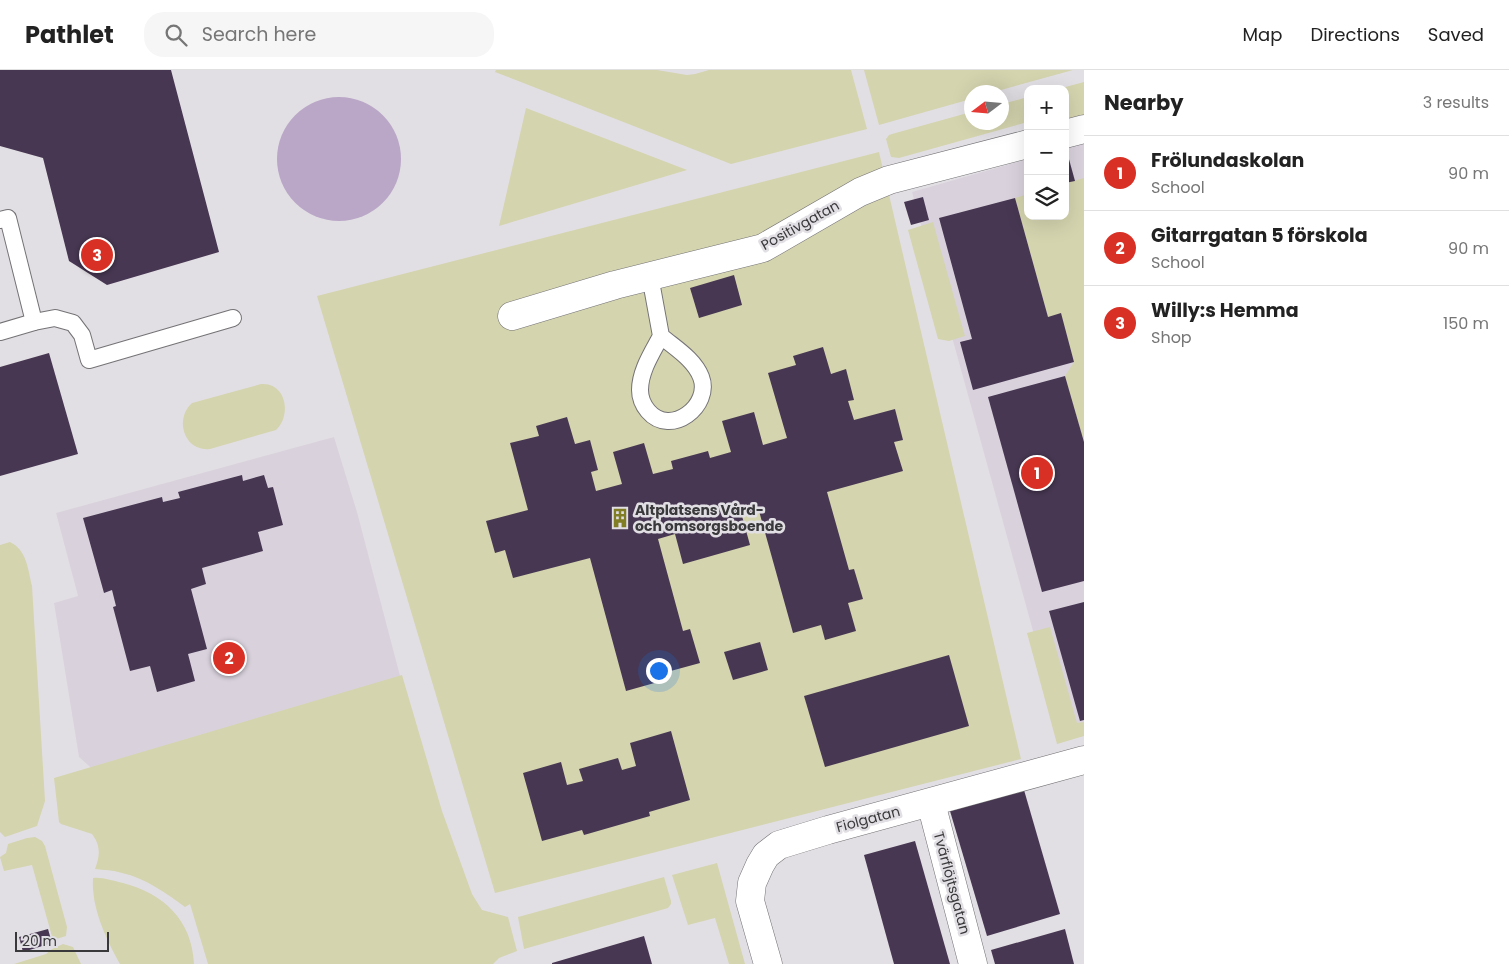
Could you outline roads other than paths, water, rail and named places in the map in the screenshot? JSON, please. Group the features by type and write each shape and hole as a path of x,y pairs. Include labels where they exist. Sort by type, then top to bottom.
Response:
{"street":[{"path":"1069,133 1084,129"},
{"name":"Positivgatan","path":"512,316 650,276 762,248 860,192 889,180 1024,145"},
{"name":"Fiolgatan","path":"768,964 750,901 752,883 760,865 766,855 779,845 1084,760"},
{"name":"Tvärflöjtsgatan","path":"930,803 973,964"}],"lane":[{"path":"0,220 8,218 34,322"},
{"path":"650,276 661,336 648,361 640,390 643,405 653,417 664,422 676,421 688,415 696,406 702,395 702,378 686,357 661,336"},
{"path":"0,332 55,318 73,323 82,335 89,360 233,318"}],"place":[{"name":"Willy:s Hemma","path":"97,255"},
{"name":"Frölundaskolan","path":"1037,473"},
{"name":"Altplatsens Vård- och omsorgsboende","path":"620,518"},
{"name":"Gitarrgatan 5 förskola","path":"229,658"}]}
